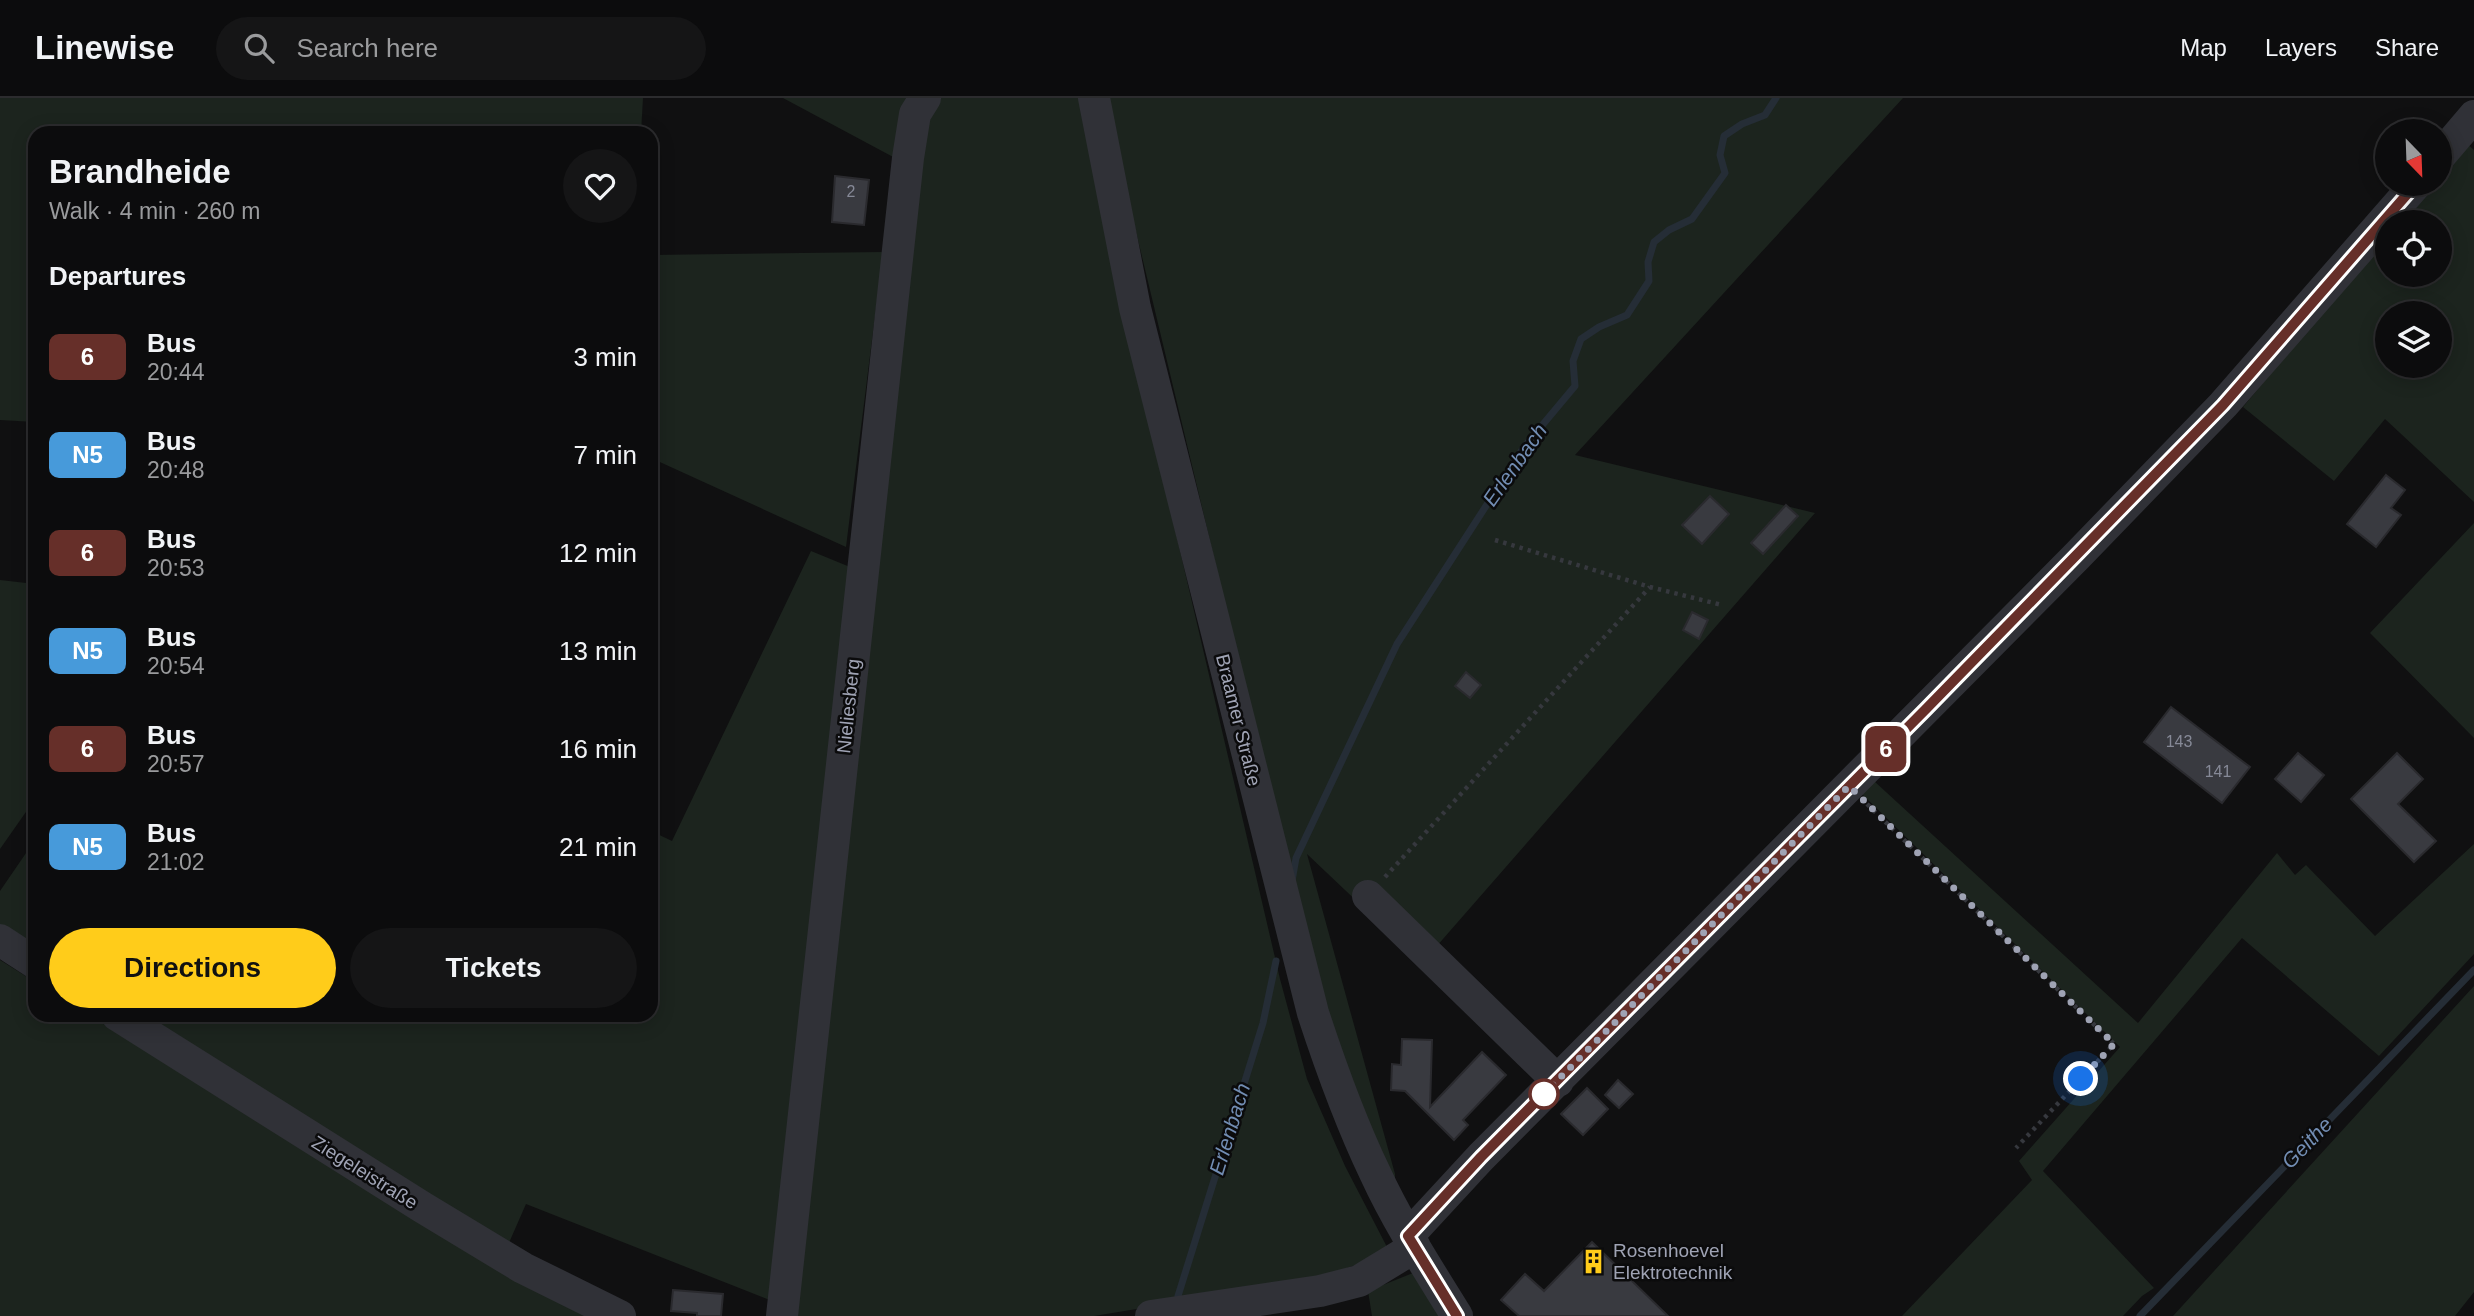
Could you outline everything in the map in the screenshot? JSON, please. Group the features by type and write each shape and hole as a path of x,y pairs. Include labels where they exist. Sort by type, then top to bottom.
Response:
{"street":[{"name":"Nieliesberg","path":"782,1316 907,171 915,114 925,98"},
{"name":"Braamer Straße","path":"1094,98 1135,308 1313,1013 1354,1128 1411,1242 1457,1316"},
{"path":"2452,142 2474,116"},
{"path":"1151,1316 1320,1291 1359,1281 1411,1242 1481,1157 2223,405 2406,196"},
{"path":"1368,895 1558,1081"},
{"path":"0,940 28,958"},
{"name":"Ziegeleistraße","path":"128,1022 422,1208 523,1268 620,1316"}],"path":[{"path":"1495,540 1650,587 1722,605"},
{"path":"1368,895 1650,587"},
{"path":"1849,786 2114,1044 2016,1148"}],"shaded area":[{"path":"0,98 643,98 641,126 28,126 28,422 0,420"},
{"path":"783,98 915,98 895,158"},
{"path":"932,98 1081,98 1124,311 1280,979 1307,1079 1345,1166 1387,1247 1364,1262 1313,1280 1094,1316 796,1316 775,1302 526,1204 508,1245 156,1022 658,1022 658,834 672,841 811,551 850,567"},
{"path":"1108,98 1903,98 1575,455 1815,513 1422,963 1307,854 1395,1174 1395,1185 1386,1172 1319,996 1133,219"},
{"path":"2465,142 2474,150 2474,502 2385,419 2334,481 2243,407 2375,249 2375,287 2452,287 2452,210 2407,210 2420,196 2452,196 2452,158"},
{"path":"883,252 846,547 658,461 658,255"},
{"path":"2474,523 2474,738 2370,633"},
{"path":"0,580 28,583 28,809 0,849"},
{"path":"1874,781 2138,1023 2277,853 2295,875 2306,865 2375,936 2474,844 2474,954 2379,1056 2242,938 2043,1171 2154,1288 2142,1296 2123,1316 1902,1316 2032,1180 2019,1161 2120,1047 1862,794"},
{"path":"28,850 28,942 0,924 0,891"},
{"path":"0,960 28,978 28,1022 100,1022 501,1272 590,1316 0,1316"},
{"path":"2474,986 2474,1292 2455,1316 2173,1316"},
{"path":"1413,1273 1440,1316 1372,1316 1368,1291"}],"building":[{"path":"835,176 869,180 864,225 832,222"},
{"path":"2386,475 2405,490 2391,508 2401,515 2376,547 2347,524"},
{"path":"1710,496 1729,514 1702,544 1682,525"},
{"path":"1786,505 1798,516 1763,554 1751,543"},
{"path":"1692,612 1708,620 1699,639 1683,630"},
{"path":"1466,672 1481,685 1470,698 1455,686"},
{"path":"2171,707 2250,767 2222,803 2144,742"},
{"path":"2298,753 2324,775 2301,802 2275,779"},
{"path":"2397,753 2423,779 2398,804 2436,841 2414,862 2351,799"},
{"path":"1402,1039 1432,1040 1430,1107 1482,1052 1506,1075 1463,1120 1468,1125 1454,1140 1405,1091 1391,1090 1392,1064 1401,1065"},
{"path":"1618,1080 1633,1094 1619,1108 1605,1095"},
{"path":"1587,1088 1608,1109 1583,1135 1561,1114"},
{"path":"1592,1242 1668,1316 1519,1316 1501,1300 1525,1274 1544,1291"},
{"path":"673,1290 723,1294 721,1316 697,1316 697,1313 671,1311"}],"waterway":[{"name":"Erlenbach","path":"1292,881 1296,858 1397,644 1524,447 1575,386 1573,361 1581,339 1599,327 1627,315 1649,281 1648,262 1654,242 1669,230 1692,219 1725,173 1720,155 1724,136 1742,124 1765,115 1776,98"},
{"name":"Erlenbach","path":"1178,1296 1263,1023 1276,961"},
{"name":"Geithe","path":"2140,1316 2474,970"}],"bus line":[{"name":"6","path":"1457,1316 1408,1236 1481,1157 2077,556 2223,405 2406,196"}],"place":[{"name":"Rosenhoevel Elektrotechnik","path":"1593,1261"}],"route":[{"path":"1544,1094 1849,786 2114,1044 2081,1079"}]}
